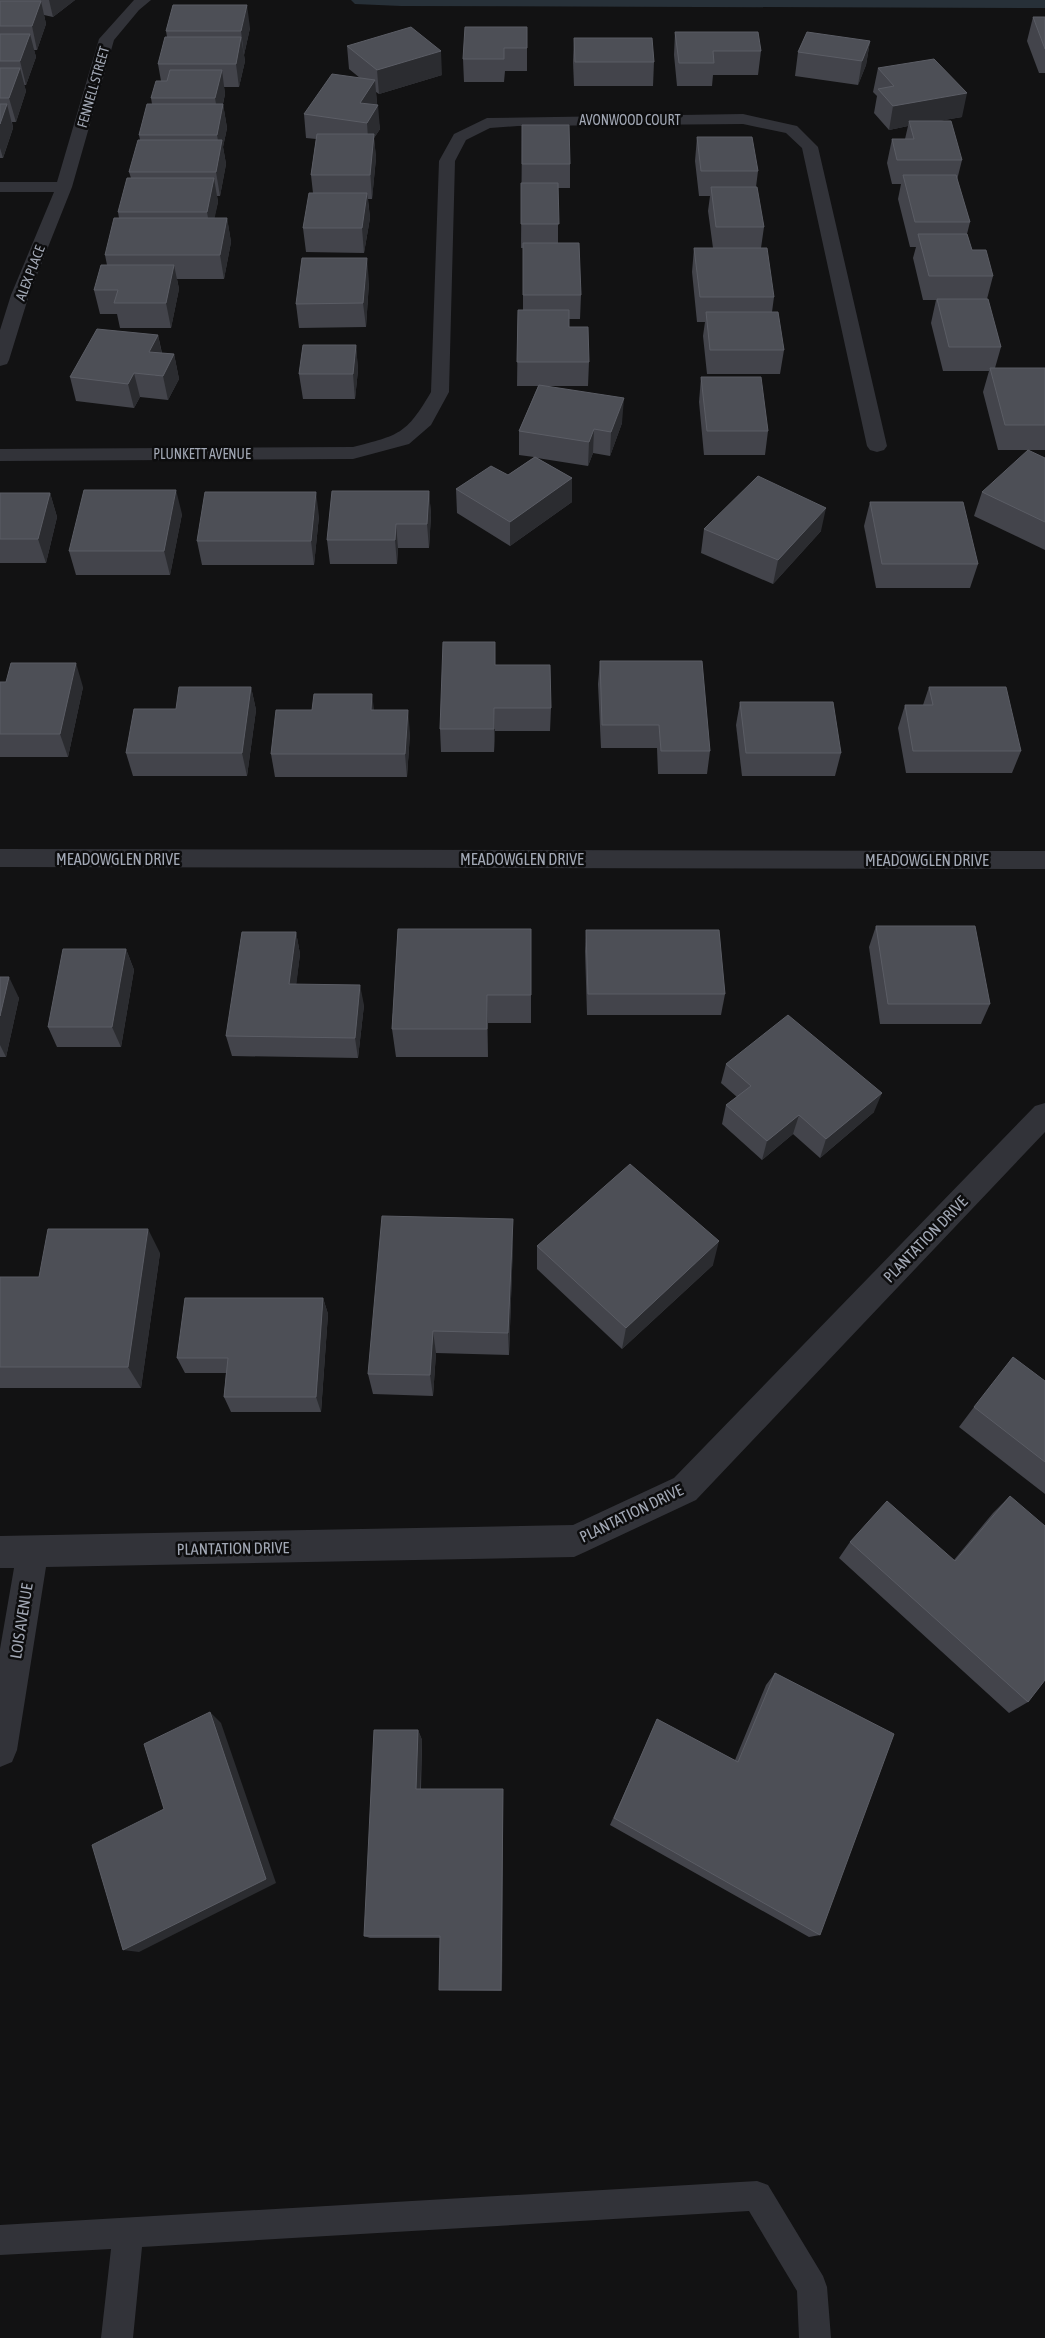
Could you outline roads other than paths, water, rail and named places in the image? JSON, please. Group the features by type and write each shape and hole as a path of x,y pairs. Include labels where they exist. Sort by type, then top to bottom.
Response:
{"street":[{"name":"FENNELL STREET","path":"64,187 107,39 134,7 144,0"},
{"name":"AVONWOOD COURT","path":"402,440 424,420 440,392 447,161 460,137 487,123 518,121 744,120 791,129 810,147 877,446"},
{"path":"0,187 64,187"},
{"name":"ALEX PLACE","path":"0,360 20,294 64,187"},
{"name":"PLUNKETT AVENUE","path":"0,455 352,453 402,440"},
{"name":"MEADOWGLEN DRIVE","path":"0,858 1045,860"},
{"name":"PLANTATION DRIVE","path":"0,1552 574,1541 685,1489 1045,1114"},
{"name":"LOIS AVENUE","path":"0,1750 32,1552"}],"lane":[{"path":"0,2240 757,2196 812,2287 815,2338"},
{"path":"117,2338 128,2232"}]}
